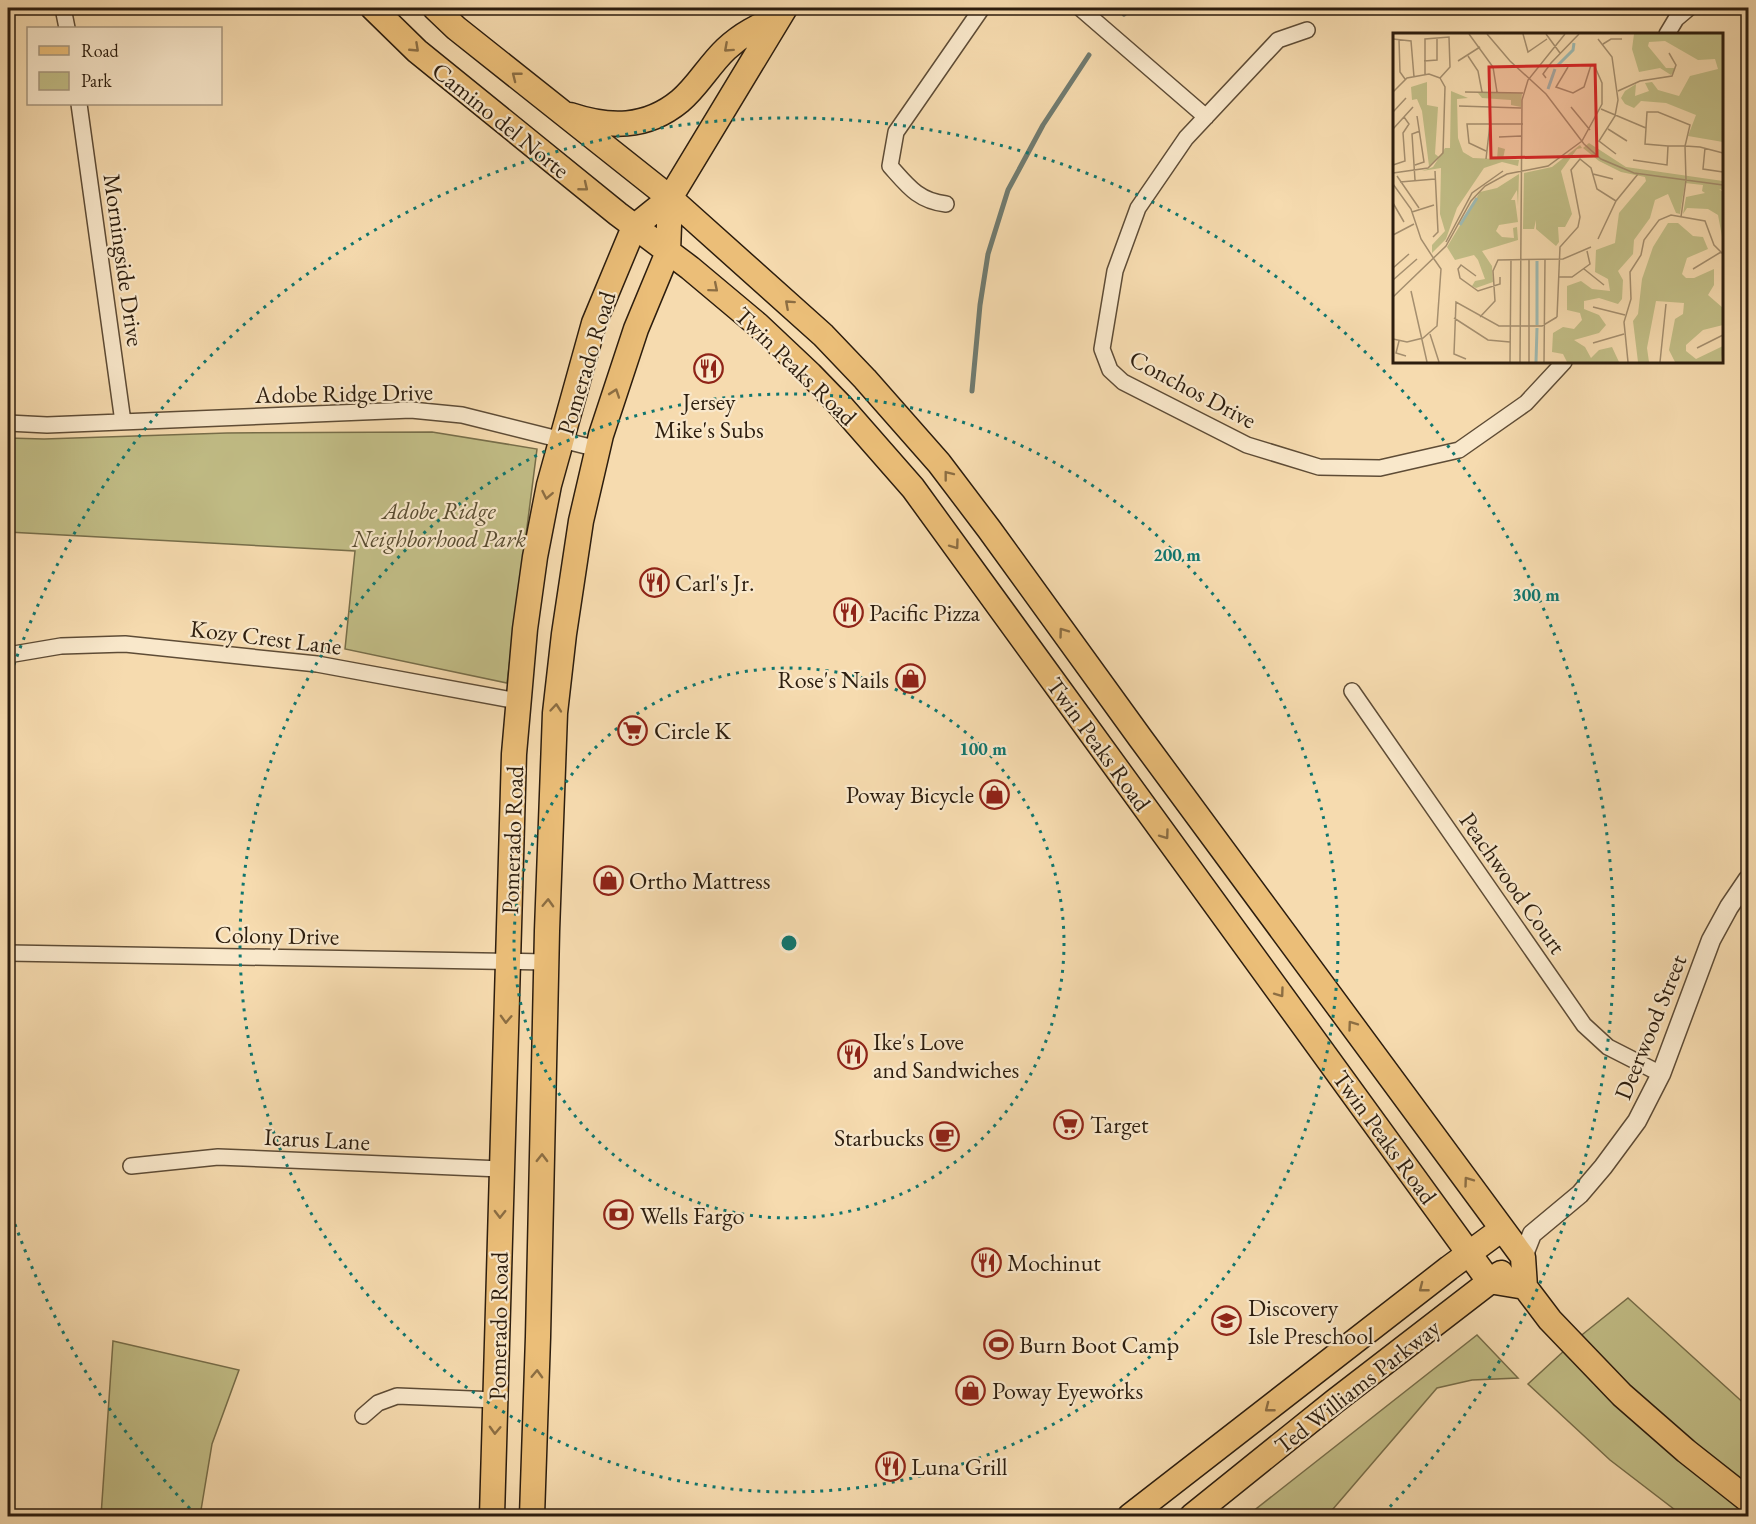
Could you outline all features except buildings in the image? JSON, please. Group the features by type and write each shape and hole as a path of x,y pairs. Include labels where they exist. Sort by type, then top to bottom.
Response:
{"main road":[{"name":"Camino del Norte","path":"373,8 417,51 634,227"},
{"name":"Camino del Norte","path":"435,8 456,28 670,198"},
{"name":"Pomerado Road","path":"492,1516 514,754 525,629 535,557 549,485 594,323 634,227 670,198 781,13"},
{"path":"562,112 586,120 615,125 650,120 680,101 726,49 751,29 781,13"},
{"name":"Pomerado Road","path":"532,1516 539,1325 546,962 555,713 581,521 597,448 636,329 668,252 670,198"},
{"name":"Twin Peaks Road","path":"670,198 823,335 939,463 1523,1257"},
{"name":"Twin Peaks Road","path":"634,227 758,325 842,407 913,488 1489,1281"},
{"path":"1057,686 1070,677 1082,682 1184,820 1217,858 1229,869 1240,874"},
{"name":"Ted Williams Parkway","path":"1130,1516 1502,1229"},
{"path":"1523,1257 1525,1287 1550,1320 1622,1395 1686,1451 1749,1500"},
{"name":"Ted Williams Parkway","path":"1192,1516 1489,1281 1523,1257"},
{"path":"1489,1281 1525,1287"}],"street":[{"path":"63,8 67,27"},
{"path":"946,204 934,203 914,193 890,166 896,132 982,8"},
{"path":"1080,8 1206,117"},
{"path":"1668,33 1676,19 1689,8"},
{"name":"Conchos Drive","path":"1307,30 1278,40 1186,138 1138,208 1115,271 1102,349 1110,370 1123,382 1247,445 1319,467 1380,468 1459,450 1526,404 1562,363"},
{"name":"Morningside Drive","path":"80,105 123,422"},
{"name":"Adobe Ridge Drive","path":"8,423 47,426 411,410 462,415 597,448"},
{"name":"Kozy Crest Lane","path":"8,655 61,646 125,644 317,664 518,702"},
{"name":"Peachwood Court","path":"1353,691 1584,1025 1608,1047 1661,1074"},
{"name":"Deerwood Street","path":"1523,1257 1532,1234 1580,1194 1637,1121 1661,1074 1711,939 1729,907 1749,879"},
{"name":"Colony Drive","path":"8,953 546,962"},
{"name":"Icarus Lane","path":"131,1166 218,1157 501,1169"},
{"path":"1502,1229 1532,1234"},
{"path":"363,1416 378,1403 397,1396 496,1400"}],"green space":[{"name":"Adobe Ridge Neighborhood Park","path":"432,432 537,449 507,683 345,649 355,551 8,532 8,438 44,439 227,433"},
{"path":"1628,1298 1748,1407 1748,1516 1683,1516 1610,1460 1528,1384 1578,1338"},
{"path":"1477,1335 1518,1378 1472,1380 1437,1388 1327,1516 1247,1516"},
{"path":"113,1341 239,1370 212,1444 200,1516 101,1516"}],"waterway":[{"path":"1124,14 1131,8"},
{"path":"972,391 980,305 988,254 1008,190 1043,125 1089,55"}],"place":[{"name":"Jersey Mike's Subs","path":"709,368"},
{"name":"Carl's Jr.","path":"654,582"},
{"name":"Pacific Pizza","path":"848,612"},
{"name":"Rose's Nails","path":"910,679"},
{"name":"Circle K","path":"633,730"},
{"name":"Poway Bicycle","path":"995,794"},
{"name":"Ortho Mattress","path":"608,880"},
{"name":"Ike's Love and Sandwiches","path":"852,1055"},
{"name":"Target","path":"1069,1124"},
{"name":"Starbucks","path":"945,1137"},
{"name":"Wells Fargo","path":"619,1215"},
{"name":"Mochinut","path":"986,1262"},
{"name":"Discovery Isle Preschool","path":"1227,1321"},
{"name":"Burn Boot Camp","path":"998,1344"},
{"name":"Poway Eyeworks","path":"971,1390"},
{"name":"Luna Grill","path":"890,1466"}]}
